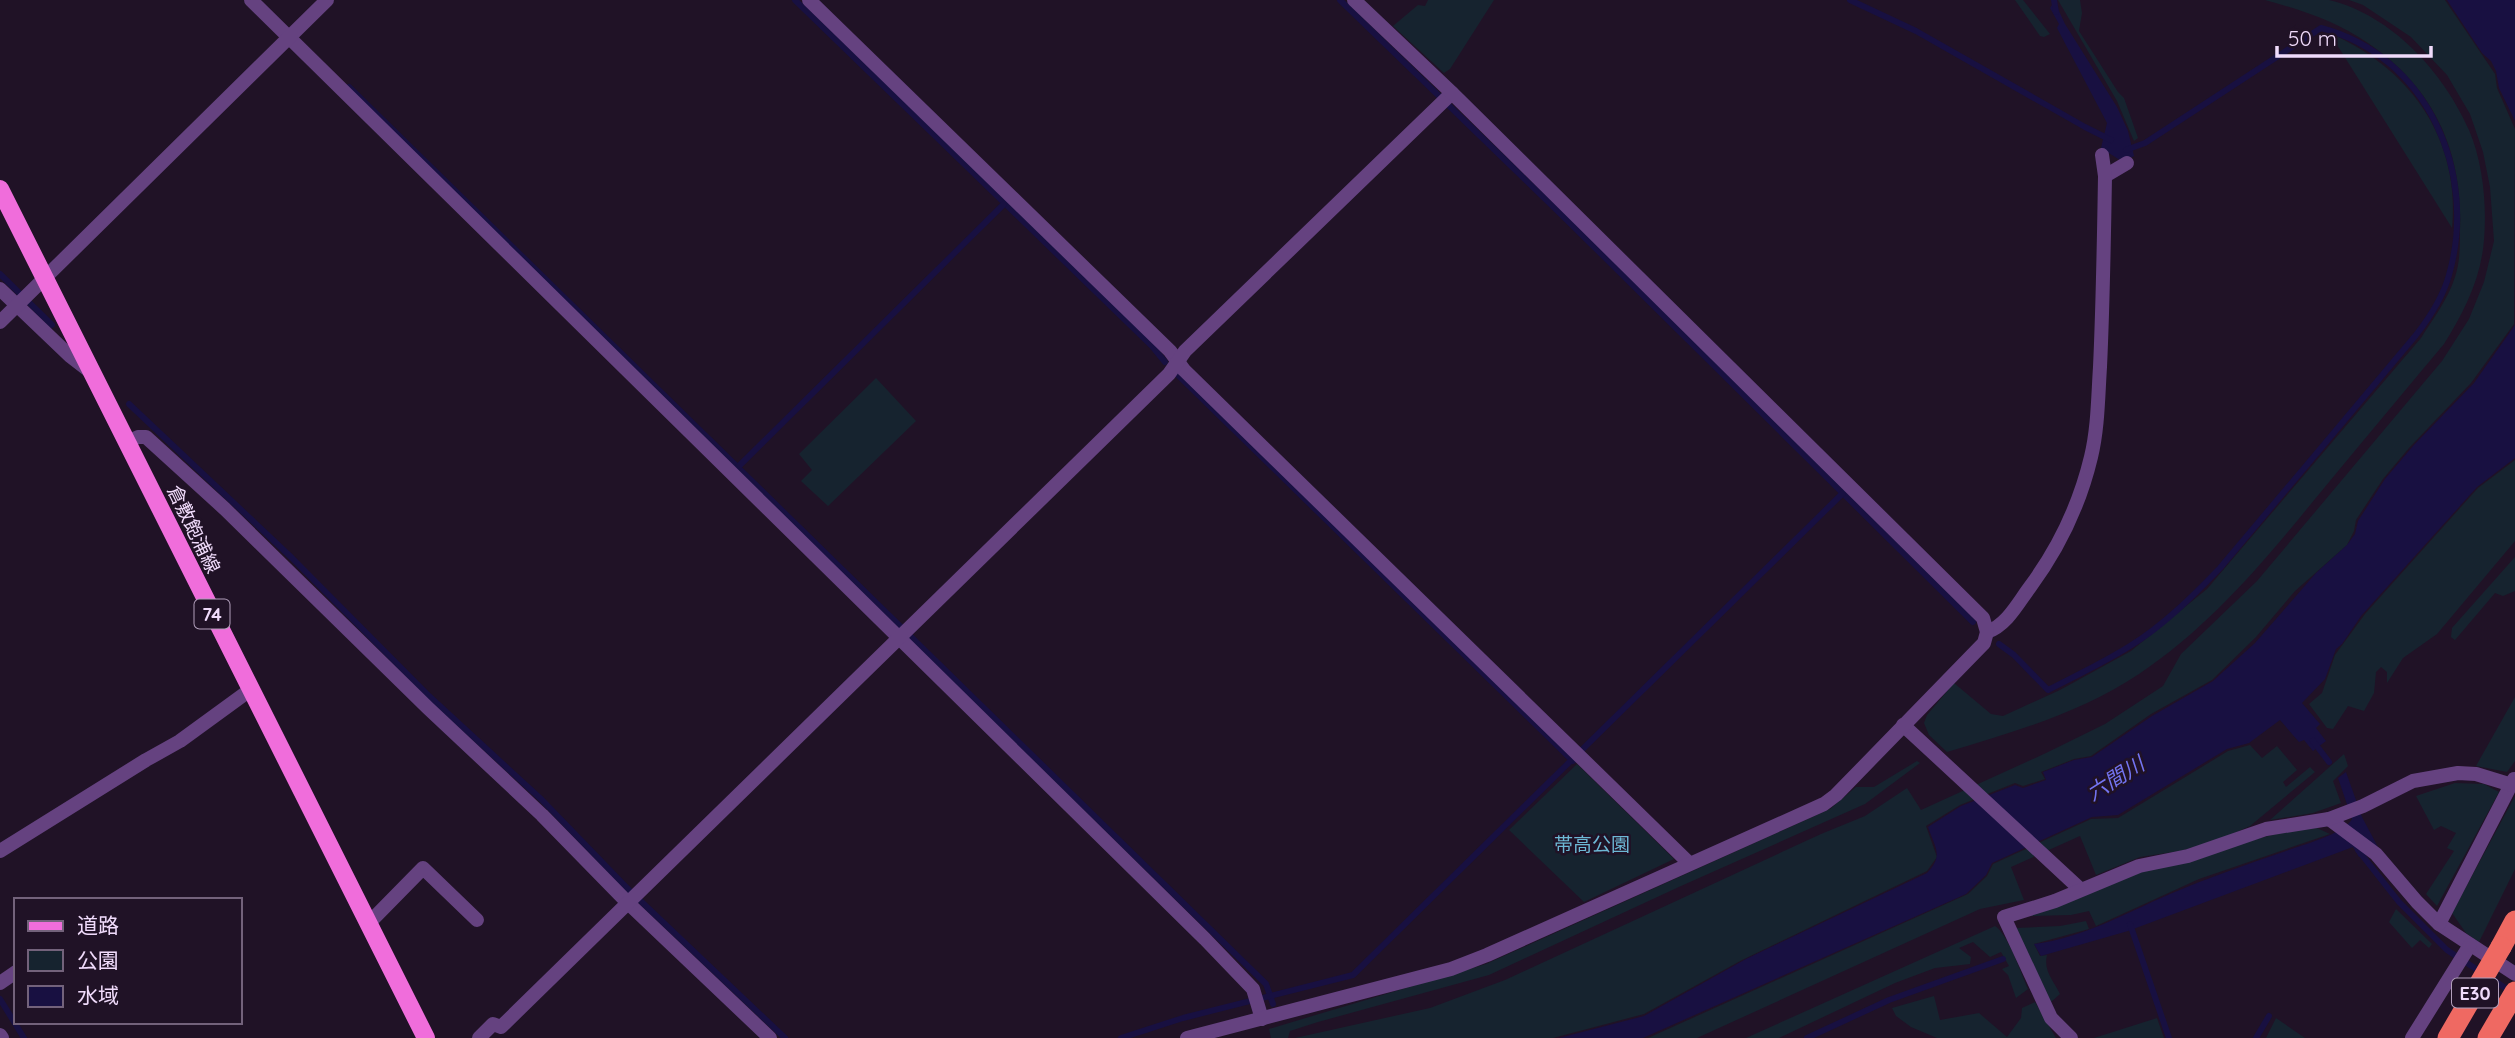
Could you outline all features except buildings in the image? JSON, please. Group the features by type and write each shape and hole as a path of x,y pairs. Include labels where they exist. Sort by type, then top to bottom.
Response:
{"highway":[{"name":"E30","path":"2448,1038 2515,921"},
{"name":"E30","path":"2488,1038 2515,992"}],"main road":[{"name":"倉敷飽浦線","path":"0,188 426,1038"}],"street":[{"path":"251,0 293,34 903,634 1254,991 1260,1014"},
{"path":"0,322 327,0"},
{"path":"809,0 1160,342 1289,474 1689,863"},
{"path":"1187,1038 1260,1014 1451,969 1824,804 1836,795 1984,643 1987,632 1983,618 1446,99 1354,0"},
{"path":"501,1027 1168,374 1185,351 1446,99"},
{"path":"1987,632 1998,629 2009,616 2060,540 2091,457 2097,422 2101,346 2105,176 2102,155"},
{"path":"2105,176 2127,163"},
{"path":"0,289 23,300 70,356 93,373"},
{"path":"127,442 146,437 186,472 428,708 633,898 770,1038"},
{"path":"0,851 180,741 250,690"},
{"path":"1903,725 2080,889"},
{"path":"2071,1038 2051,1018 2004,918 2055,901 2130,869 2188,856 2266,829 2334,822 2345,812 2413,781 2440,775 2476,774 2513,782 2440,924"},
{"path":"2334,822 2376,854 2417,902 2440,924 2464,955 2515,974"},
{"path":"368,924 423,868 477,920"},
{"path":"2412,1038 2464,955"},
{"path":"478,1038 493,1024 501,1027 513,1038"}],"green space":[{"path":"1428,0 1494,0 1450,69 1444,73 1393,26 1418,5 1425,6"},
{"path":"2015,0 2023,0 2050,34 2040,36"},
{"path":"2058,0 2080,0 2082,13 2079,31 2124,98 2138,138 2134,141 2117,101"},
{"path":"2265,0 2329,0 2352,8 2374,19 2413,49 2445,88 2469,130 2478,156 2483,184 2484,240 2470,295 2444,344 2275,547 2189,636 2139,674 2094,700 2046,720 1947,752 1929,735 1924,723 1927,715 1954,683 1991,714 2003,716 2060,690 2131,651 2207,589 2421,338 2452,285 2460,248 2460,201 2450,148 2427,101 2411,80 2391,61 2356,35 2318,17"},
{"path":"2349,0 2445,0 2495,74 2497,88 2515,129 2514,324 2471,383 2383,479 2356,520 2347,545 2295,591 2256,637 2212,680 2151,714 2091,756 2074,759 2041,772 2045,779 2023,786 2015,783 1960,805 1926,826 1937,857 1927,871 1742,960 1644,1014 1553,1038 1295,1038 1430,1008 1505,980 1865,816 1907,788 1921,810 2105,724 2163,686 2181,654 2257,581 2442,361 2469,319 2484,282 2494,241 2490,187 2483,152 2470,114 2447,75 2411,37 2363,5"},
{"path":"2336,36 2388,69 2409,90 2426,113 2448,166 2452,228 2334,40"},
{"path":"876,378 916,421 828,506 801,481 812,470 799,454"},
{"path":"2515,460 2515,541 2437,634 2403,658 2387,683 2387,672 2381,667 2376,672 2374,693 2364,711 2348,706 2333,729 2327,728 2309,704 2322,693 2335,655 2365,614 2478,488"},
{"path":"2515,557 2515,591 2503,596 2495,593 2455,640 2451,637 2452,628"},
{"path":"2515,697 2515,761 2507,772 2476,766"},
{"path":"2250,745 2262,758 2277,746 2297,770 2283,782 2286,787 2310,767 2315,772 2250,826 2219,840 2180,851 2140,857 2096,875 2080,836 2011,867 2024,900 1980,909 1697,1038 1648,1038 1968,894 1987,876 1993,864 2091,819 2118,818 2228,751"},
{"path":"2344,754 2348,766 2333,781 2341,803 2313,813 2270,820"},
{"path":"1917,761 1920,763 1865,804 1489,975 1318,1022 1290,1031 1288,1038 1271,1038 1269,1029 1486,964 1830,809 1856,787 1874,787"},
{"name":"帯高公園","path":"1577,764 1674,859 1584,902 1509,830"},
{"path":"2455,783 2484,784 2499,792 2437,906 2426,894 2454,851 2447,848 2456,833 2441,826 2434,830 2416,796"},
{"path":"2515,796 2515,869 2479,942 2466,933 2452,913"},
{"path":"2317,828 2330,834 2199,879 2096,926 2089,911 2071,915 2028,916 2125,876 2256,839 2293,830"},
{"path":"2396,909 2432,944 2429,948 2420,940 2412,948 2389,922"},
{"path":"2086,921 2089,929 2034,944 2040,956 2047,955 2048,971 2060,994 2051,1002 2016,928 2060,926"},
{"path":"1995,926 2009,945 2028,989 2016,998 2008,975 2002,969 2009,966 2001,952 1990,957 1973,942 1959,948 1971,957 1970,964 1935,968 1895,983 1779,1038 1746,1038"},
{"path":"1934,996 1940,1020 1979,1013 2007,1037 2021,1018 2022,1008 2035,1002 2056,1038 1937,1038 1911,1027 1896,1016 1892,1008"},
{"path":"2157,1018 2164,1038 2094,1038"},
{"path":"2276,1018 2305,1038 2266,1038"}],"water":[{"path":"2447,0 2515,0 2515,121 2499,88 2491,61 2482,53"},
{"path":"2052,5 2058,9 2117,107 2128,131 2134,156 2123,162 2101,148 2107,123 2057,28 2059,24 2050,8"},
{"name":"六間川","path":"2515,325 2515,458 2477,487 2361,616 2336,649 2325,679 2302,703 2320,724 2316,728 2326,741 2313,751 2304,740 2299,742 2280,720 2249,743 2227,749 2118,815 2092,817 1992,863 1986,875 1966,894 1643,1038 1559,1038 1644,1016 1746,959 1927,873 1937,856 1928,827 1961,806 2015,785 2023,788 2046,780 2043,772 2074,760 2092,757 2152,716 2213,681 2255,643 2316,573 2347,545 2355,534 2358,521 2385,479 2474,383"},
{"path":"2346,772 2362,817 2379,849 2359,857 2353,847 2128,931 2041,956 2034,944 2087,931 2199,882 2332,834 2352,819 2338,778"}],"waterway":[{"path":"795,0 1152,346 1165,362"},
{"path":"1340,0 1567,220 1973,622"},
{"path":"1850,0 1916,31 2111,140"},
{"path":"2054,0 2056,12"},
{"path":"1999,644 2014,655 2048,690 2120,652 2166,620 2220,568 2416,335 2435,306 2449,275 2456,236 2456,197 2449,159 2436,124 2416,92 2390,64 2358,42 2321,28 2145,143 2126,150"},
{"path":"349,87 1266,984 1273,1004"},
{"path":"738,467 1004,204"},
{"path":"0,274 52,325"},
{"path":"1178,375 1573,761"},
{"path":"129,404 292,558 429,696 542,800 629,890 785,1038"},
{"path":"1121,1038 1183,1018 1353,975 1843,493"},
{"path":"2313,741 2329,762"},
{"path":"2358,850 2399,902 2447,950 2510,991"},
{"path":"2130,924 2169,1038"},
{"path":"1807,1038 1889,1000 2003,959"},
{"path":"0,999 14,1022"},
{"path":"2256,1038 2269,1016"},
{"path":"15,1024 24,1038"}]}
